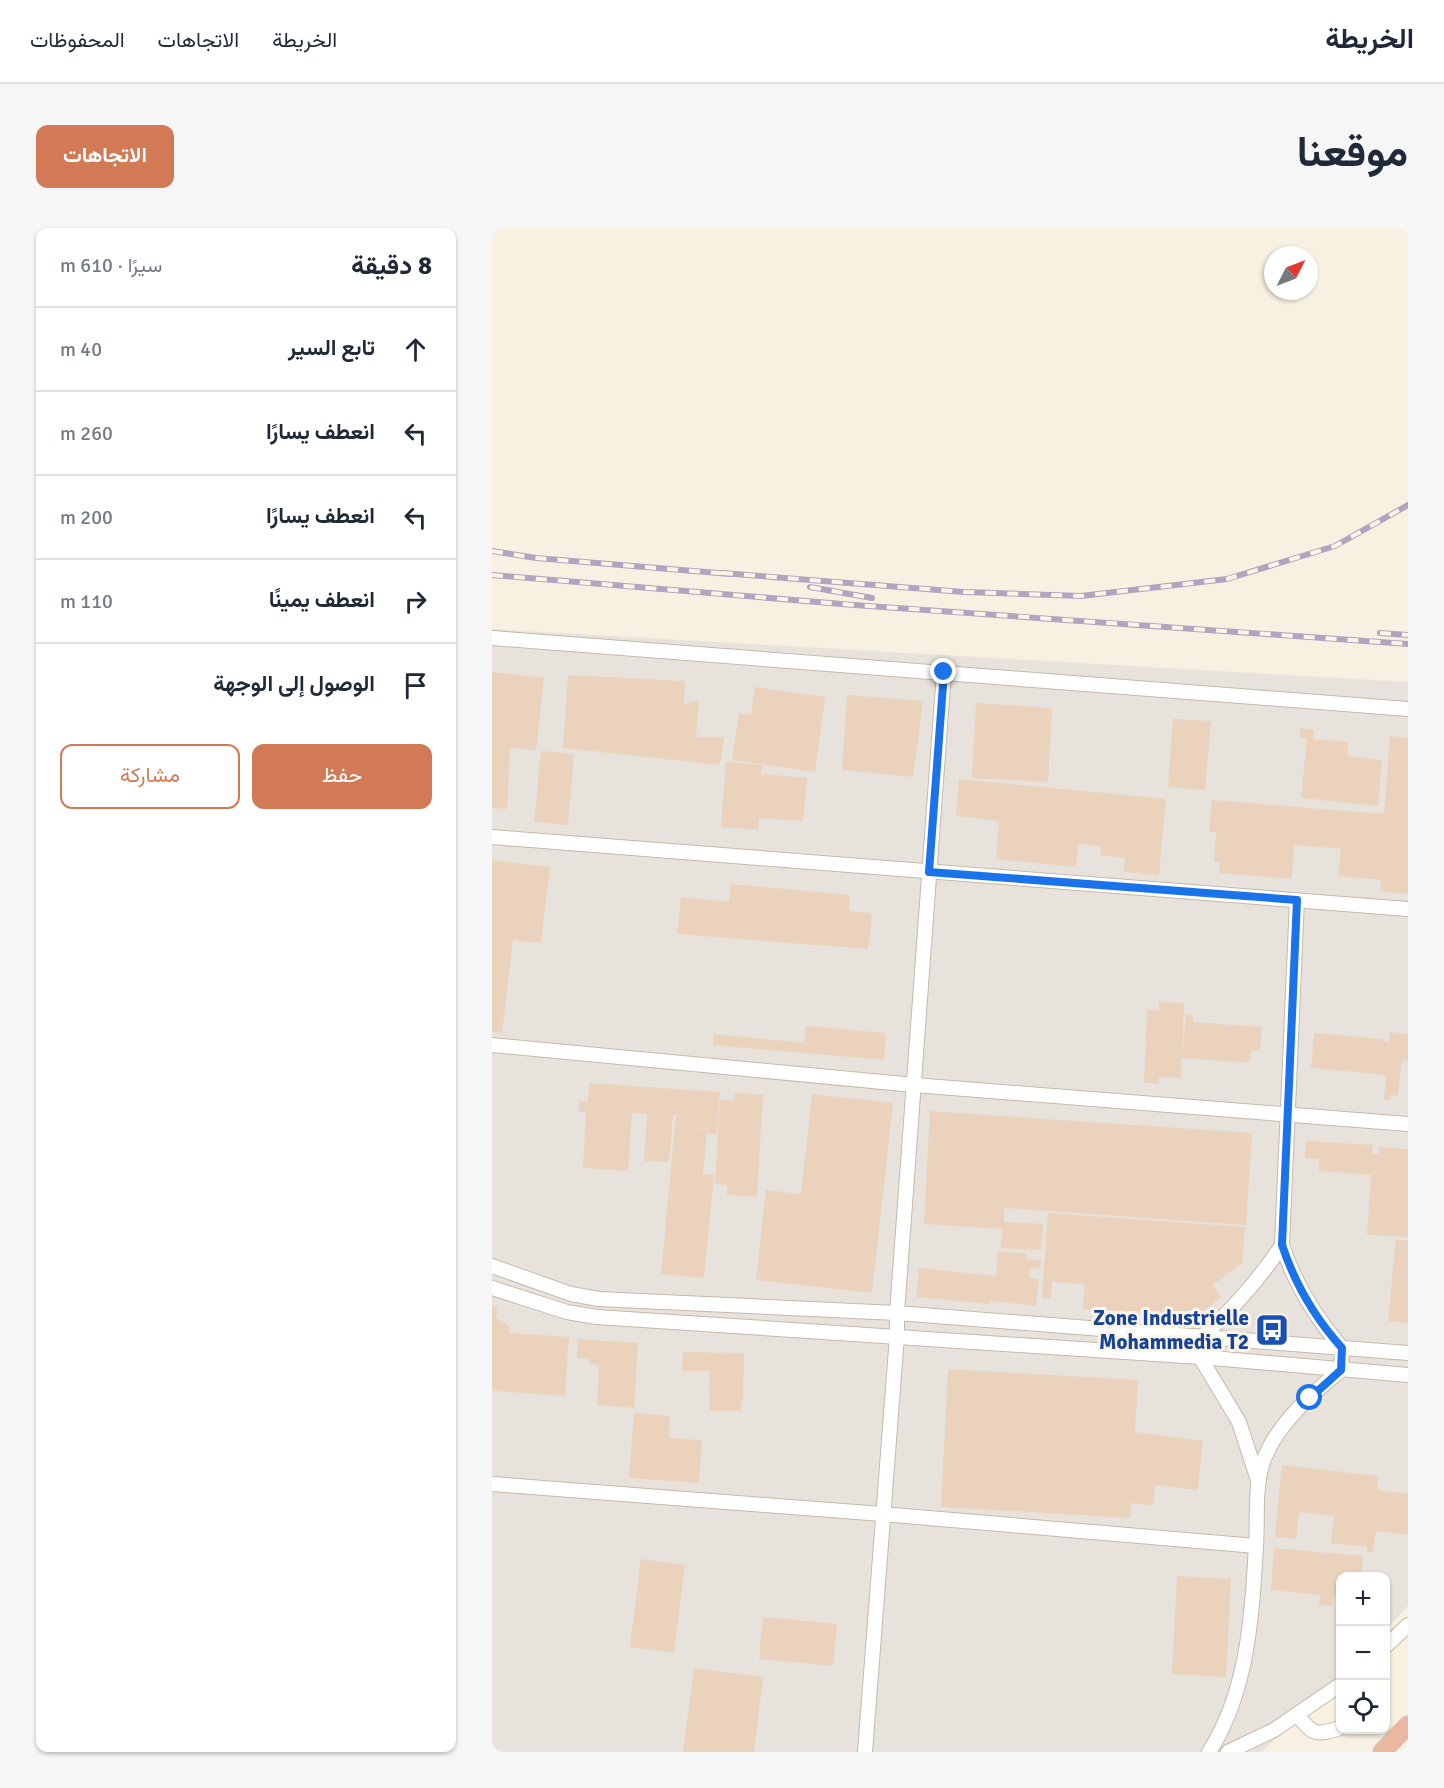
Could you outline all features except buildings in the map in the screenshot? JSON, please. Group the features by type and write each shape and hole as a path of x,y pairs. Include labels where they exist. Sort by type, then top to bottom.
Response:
{"highway":[{"path":"1382,1752 1408,1725"},
{"path":"1398,1752 1408,1744"}],"lane":[{"path":"492,638 1408,709"},
{"path":"865,1752 944,672"},
{"path":"492,837 1408,909"},
{"path":"1209,1752 1229,1714 1246,1655 1256,1546 1258,1480 1264,1458 1285,1426 1310,1398 1341,1370 1342,1348 1315,1315 1304,1297 1282,1245 1297,900"},
{"path":"492,1045 914,1085 1408,1124"},
{"path":"1258,1480 1239,1422 1200,1357 1202,1337 1243,1297 1282,1245"},
{"path":"492,1266 571,1294 599,1299 897,1313 1408,1353"},
{"path":"492,1288 567,1312 597,1317 1200,1357 1408,1375"},
{"path":"492,1484 1256,1546"},
{"path":"1390,1642 1408,1625"},
{"path":"1228,1752 1274,1730 1336,1688"},
{"path":"1298,1715 1305,1726 1313,1732 1322,1733 1336,1729"}],"shaded area":[{"path":"492,629 1408,682 1408,1606 1390,1625 1390,1572 1336,1572 1336,1678 1262,1752 492,1752"}],"railway":[{"path":"722,573 964,592 1081,596 1227,579 1335,546 1408,505"},
{"path":"492,551 536,558 730,574"},
{"path":"492,575 854,605 1408,644"},
{"path":"810,587 872,598"},
{"path":"1380,633 1408,635"}],"place":[{"name":"Zone Industrielle Mohammedia T2","path":"1272,1330"}],"route":[{"path":"944,672 929,872 1297,900 1282,1245 1295,1281 1304,1297 1315,1315 1342,1348 1341,1370 1310,1398"}]}
